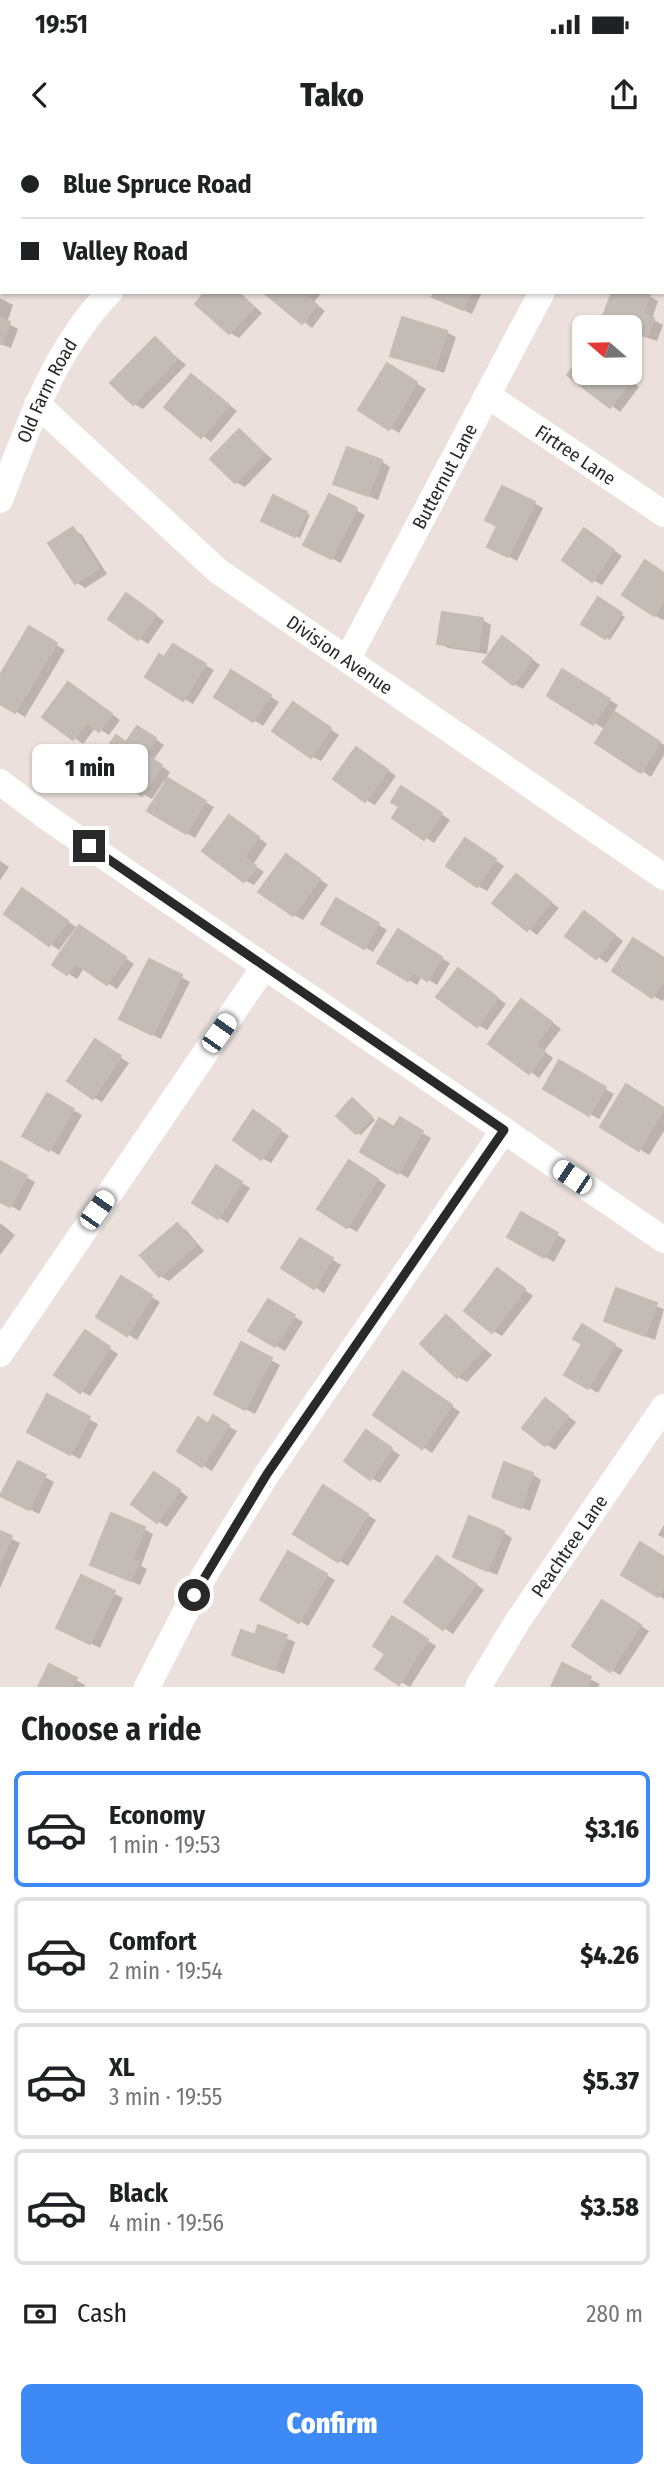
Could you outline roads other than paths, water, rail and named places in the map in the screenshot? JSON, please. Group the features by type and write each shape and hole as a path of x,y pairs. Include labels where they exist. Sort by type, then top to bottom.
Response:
{"street":[{"name":"Old Farm Road","path":"0,500 37,404 65,351 108,294"},
{"name":"Butternut Lane","path":"347,660 541,294"},
{"name":"Firtree Lane","path":"487,396 664,514"},
{"name":"Division Avenue","path":"37,404 218,571 664,877"},
{"path":"0,782 264,967 664,1240"},
{"path":"0,1354 264,967"},
{"path":"147,1687 205,1574 267,1474 504,1130"},
{"name":"Peachtree Lane","path":"478,1687 517,1622 664,1407"}]}
